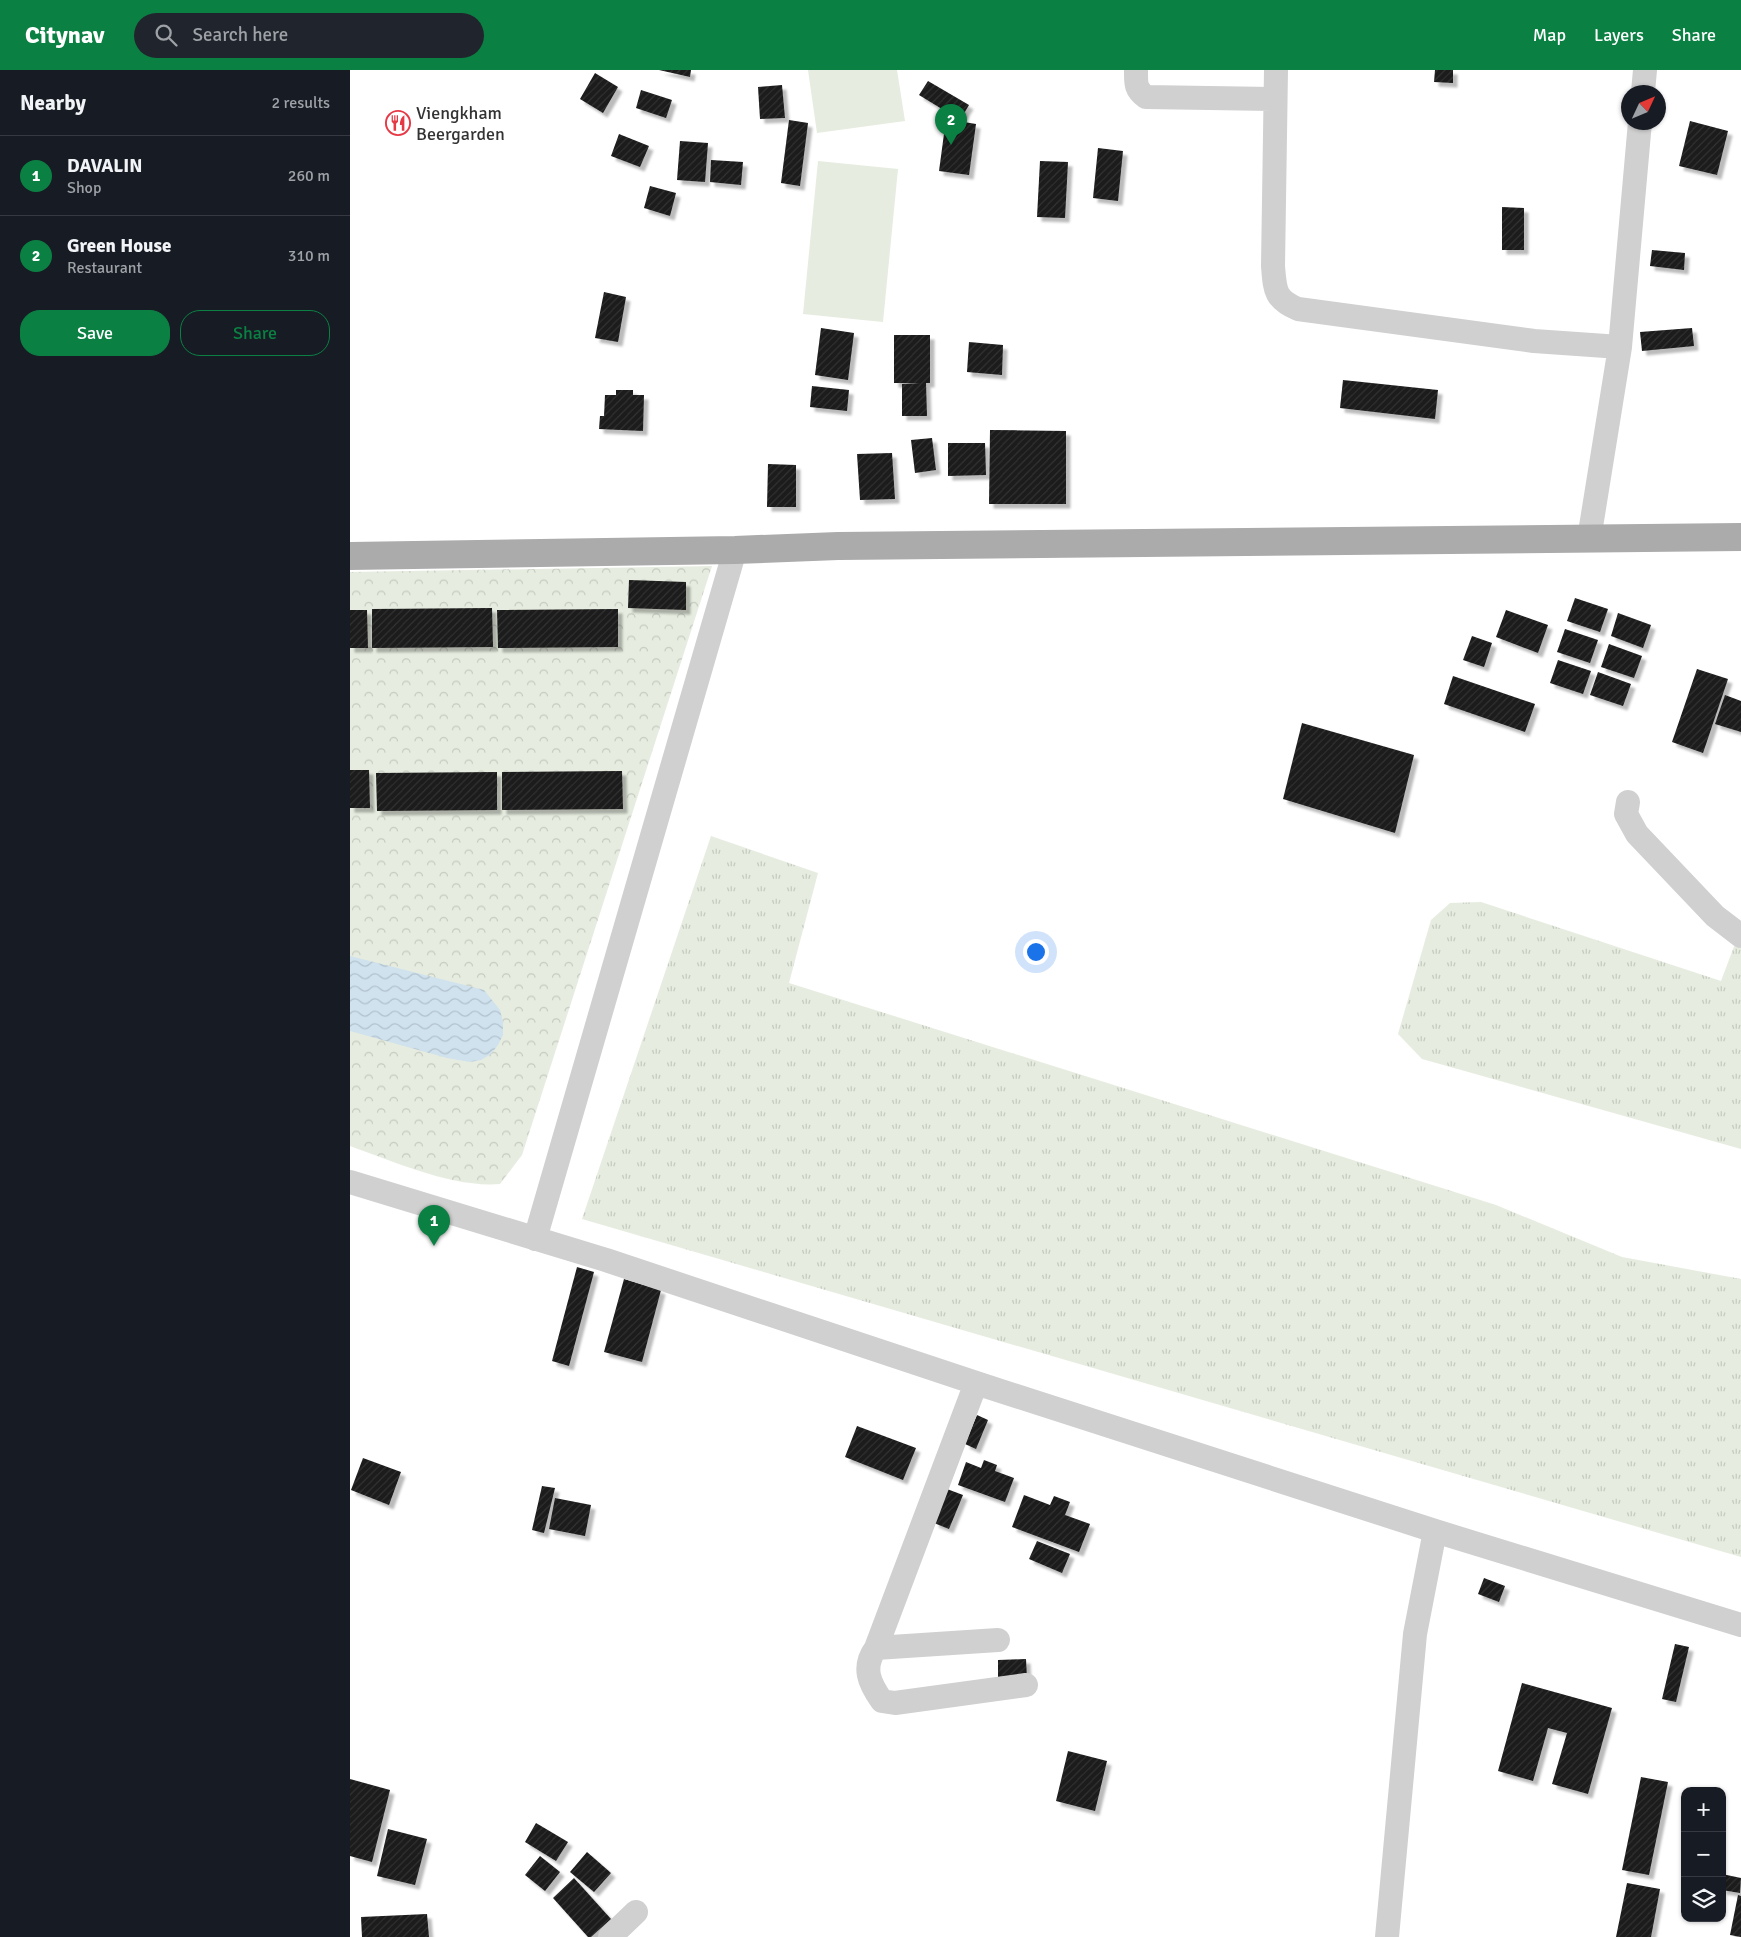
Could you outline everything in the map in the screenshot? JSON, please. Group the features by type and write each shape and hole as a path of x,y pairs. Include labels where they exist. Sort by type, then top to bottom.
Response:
{"main road":[{"path":"350,556 735,550 856,546 1741,537"}],"street":[{"path":"1136,70 1136,84 1139,91 1146,97 1276,99"},
{"path":"1276,70 1273,266 1274,288 1280,298 1298,308 1516,339 1620,348"},
{"path":"1644,85 1645,70"},
{"path":"1589,539 1620,348 1639,130"},
{"path":"535,1239 735,550"},
{"path":"1628,802 1626,814 1637,834 1716,916 1741,936"},
{"path":"350,1182 615,1263 976,1383 1435,1531 1741,1625"},
{"path":"976,1383 876,1648 869,1658 868,1665 874,1690 882,1701 895,1703 1026,1685"},
{"path":"1387,1937 1415,1634 1435,1531"},
{"path":"876,1648 998,1640"},
{"path":"610,1937 636,1912"}],"green space":[{"path":"808,70 897,70 905,121 817,133"},
{"path":"818,161 898,169 883,322 803,314"},
{"path":"712,566 522,1155 500,1184 482,1184 444,1178 350,1146 350,572"},
{"path":"711,836 818,873 789,983 1496,1205 1622,1257 1741,1279 1741,1557 582,1219"},
{"path":"1481,902 1721,981 1741,928 1741,1149 1422,1059 1398,1034 1431,920 1450,903"}],"water":[{"path":"350,956 484,990 500,1010 503,1022 503,1035 498,1045 491,1054 481,1060 470,1062 447,1058 350,1031"}],"building":[{"path":"659,70 691,70 690,77"},
{"path":"1435,70 1453,70 1453,83 1434,82"},
{"path":"595,73 618,87 603,113 580,99"},
{"path":"928,81 969,105 960,120 919,95"},
{"path":"782,85 785,118 760,119 758,87"},
{"path":"641,90 672,100 666,118 636,108"},
{"path":"946,119 976,124 969,175 939,171"},
{"path":"789,120 808,123 800,186 781,183"},
{"path":"1690,121 1728,131 1717,175 1679,166"},
{"path":"619,134 649,146 640,167 611,156"},
{"path":"680,141 708,143 705,182 677,180"},
{"path":"1098,148 1123,151 1118,201 1093,198"},
{"path":"711,160 743,162 741,185 710,182"},
{"path":"1040,161 1068,162 1065,218 1037,217"},
{"path":"650,186 676,193 670,216 644,208"},
{"path":"1502,207 1524,208 1524,250 1502,250"},
{"path":"1652,250 1685,253 1684,270 1650,266"},
{"path":"604,292 626,297 618,342 595,338"},
{"path":"821,328 854,333 848,380 815,375"},
{"path":"1692,328 1694,346 1642,351 1640,332"},
{"path":"894,335 930,335 930,383 926,383 927,416 902,416 902,384 920,383 894,383"},
{"path":"969,342 1003,345 1002,375 967,372"},
{"path":"1343,380 1438,390 1435,419 1340,408"},
{"path":"812,386 849,390 847,411 810,407"},
{"path":"616,390 633,390 633,395 644,395 643,431 599,429 600,416 604,416 605,395 616,395"},
{"path":"990,430 1066,431 1066,504 989,504"},
{"path":"932,438 936,470 915,473 911,440"},
{"path":"948,443 985,443 986,475 948,476"},
{"path":"892,453 895,499 860,500 857,454"},
{"path":"768,464 796,465 796,507 767,507"},
{"path":"629,580 686,582 686,610 628,608"},
{"path":"1575,598 1608,609 1600,632 1567,621"},
{"path":"492,608 493,647 372,648 372,609"},
{"path":"618,609 618,647 498,648 497,610"},
{"path":"350,610 367,610 368,648 350,648"},
{"path":"1506,610 1548,625 1538,653 1496,637"},
{"path":"1618,613 1651,625 1643,648 1611,636"},
{"path":"1565,629 1598,640 1590,663 1557,652"},
{"path":"1472,636 1492,643 1484,667 1463,660"},
{"path":"1609,644 1642,656 1634,678 1601,667"},
{"path":"1558,660 1591,671 1583,694 1550,683"},
{"path":"1697,669 1728,679 1703,753 1672,742"},
{"path":"1598,672 1631,684 1623,706 1590,695"},
{"path":"1453,676 1535,704 1525,732 1444,704"},
{"path":"1725,695 1741,701 1741,732 1715,724"},
{"path":"1302,723 1414,755 1395,833 1283,799"},
{"path":"350,770 369,770 370,808 350,808"},
{"path":"622,771 623,809 502,810 502,772"},
{"path":"497,772 497,810 377,811 376,773"},
{"path":"577,1267 594,1272 569,1366 552,1361"},
{"path":"624,1279 661,1290 642,1362 604,1352"},
{"path":"977,1415 988,1420 976,1449 965,1444"},
{"path":"857,1426 916,1448 903,1480 845,1457"},
{"path":"363,1458 401,1472 389,1505 351,1490"},
{"path":"984,1460 997,1465 995,1471 1014,1478 1005,1502 958,1485 966,1462 981,1468"},
{"path":"542,1486 555,1488 544,1533 532,1530"},
{"path":"947,1489 963,1495 949,1529 934,1523"},
{"path":"1024,1495 1050,1505 1054,1496 1070,1502 1065,1515 1090,1524 1079,1552 1012,1527"},
{"path":"555,1498 591,1505 585,1536 549,1529"},
{"path":"1037,1541 1070,1554 1062,1573 1029,1559"},
{"path":"1484,1578 1505,1586 1499,1602 1478,1594"},
{"path":"1675,1644 1689,1647 1676,1702 1662,1699"},
{"path":"1026,1659 1027,1679 998,1679 998,1660"},
{"path":"1522,1683 1612,1708 1588,1794 1552,1784 1567,1733 1548,1728 1533,1781 1498,1771"},
{"path":"1068,1751 1107,1761 1095,1811 1056,1801"},
{"path":"1641,1777 1668,1782 1649,1875 1622,1870"},
{"path":"350,1779 390,1790 372,1862 350,1856"},
{"path":"536,1823 568,1842 556,1861 525,1842"},
{"path":"388,1829 427,1839 415,1885 377,1876"},
{"path":"587,1852 611,1873 594,1892 570,1872"},
{"path":"540,1856 560,1872 545,1891 525,1875"},
{"path":"1726,1875 1741,1878 1740,1893 1726,1891"},
{"path":"574,1878 611,1919 591,1937 588,1937 553,1898"},
{"path":"1627,1883 1660,1889 1651,1937 1616,1937"},
{"path":"1738,1895 1741,1896 1741,1937 1730,1935"},
{"path":"427,1914 429,1937 362,1937 361,1917"}],"place":[{"name":"Viengkham Beergarden","path":"398,123"},
{"name":"Green House","path":"951,145"},
{"name":"DAVALIN","path":"434,1246"}]}
